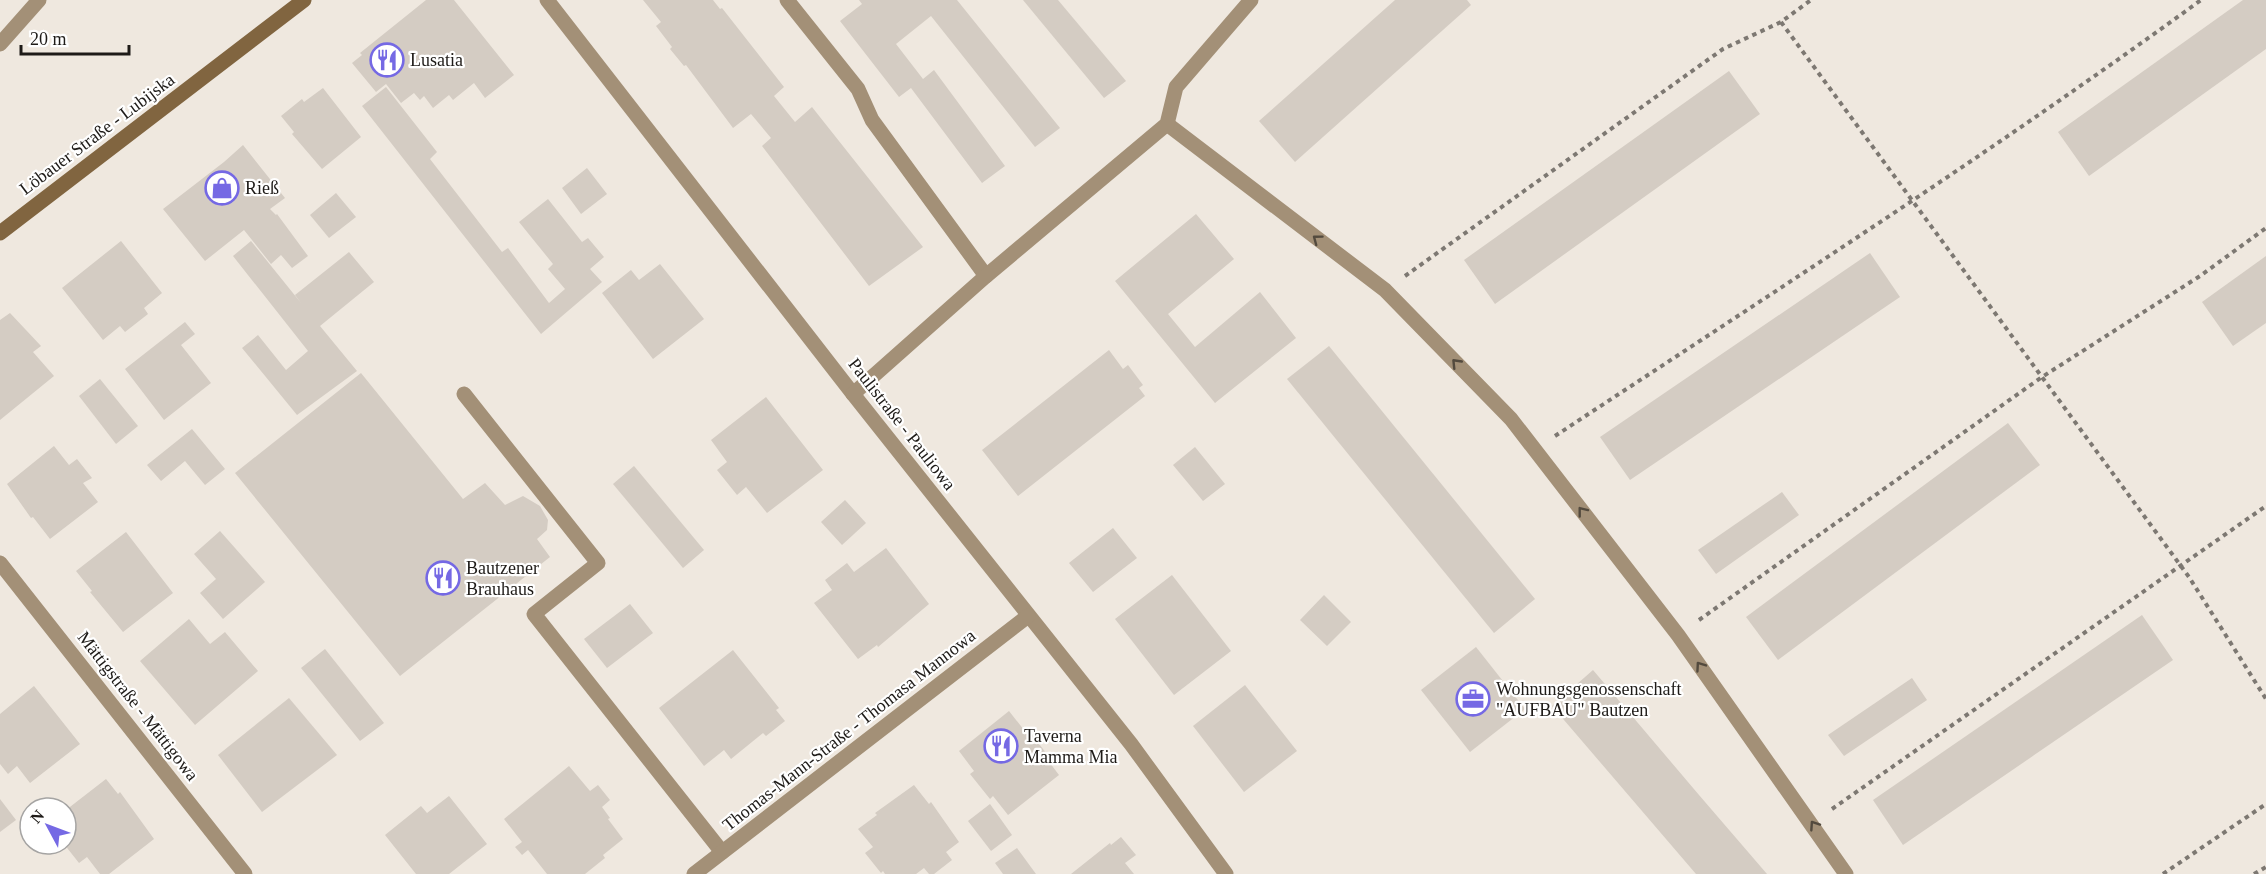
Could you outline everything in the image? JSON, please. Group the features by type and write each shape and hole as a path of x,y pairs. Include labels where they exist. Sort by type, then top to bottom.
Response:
{"main road":[{"name":"Löbauer Straße - Lubijska","path":"0,233 304,0"}],"street":[{"path":"0,44 39,0"},
{"name":"Paulistraße - Pauliowa","path":"547,0 853,394 1131,744 1226,874"},
{"path":"788,0 858,89 872,120 986,276"},
{"path":"853,394 986,276 1167,124 1176,87 1251,0"},
{"path":"1167,124 1385,290 1511,419 1678,635 1846,874"},
{"path":"464,394 598,563 534,614 722,852"},
{"name":"Mättigstraße - Mättigowa","path":"0,562 245,874"},
{"name":"Thomas-Mann-Straße - Thomasa Mannowa","path":"694,874 1028,616"}],"path":[{"path":"1385,290 1723,49 1781,22 1811,0"},
{"path":"1534,450 1912,201 2114,63 2201,0"},
{"path":"1781,22 2180,565 2266,699"},
{"path":"1678,635 2042,377 2200,276 2266,228"},
{"path":"1812,823 2266,506"},
{"path":"2163,874 2266,804"},
{"path":"2254,874 2266,867"}],"building":[{"path":"426,0 454,0 514,75 485,98 474,83 453,100 449,95 433,108 424,96 420,100 414,93 401,103 386,84 376,92 352,63 362,55 360,53"},
{"path":"643,0 713,0 720,9 722,8 784,87 774,96 795,122 812,107 923,247 869,286 762,146 771,138 751,114 733,128 686,65 684,66 670,49 672,47 656,26 661,22"},
{"path":"859,0 957,0 1060,128 1035,147 931,16 896,44 923,79 934,70 1005,166 982,183 911,88 899,97 840,21 862,4"},
{"path":"1023,0 1058,0 1126,81 1104,98"},
{"path":"1395,0 1467,0 1471,5 1295,162 1259,121"},
{"path":"2243,0 2266,0 2266,49 2089,176 2058,132"},
{"path":"1729,71 1760,114 1495,304 1464,260"},
{"path":"386,87 437,152 430,159 502,252 508,248 549,303 565,289 548,269 553,264 519,222 548,199 582,242 588,238 604,257 590,269 602,282 541,334 362,106"},
{"path":"323,88 361,137 322,169 292,134 294,132 281,116 302,99 304,102"},
{"path":"243,145 285,198 270,209 277,214 308,256 292,268 281,255 271,264 244,230 205,261 163,209"},
{"path":"587,168 607,194 581,214 562,188"},
{"path":"336,193 356,217 329,238 310,215"},
{"path":"1196,214 1234,259 1168,314 1195,347 1260,292 1296,338 1215,403 1115,281"},
{"path":"121,241 162,293 144,308 148,314 125,332 120,326 103,340 62,288"},
{"path":"251,241 301,303 295,295 349,252 374,282 320,326 357,371 297,415 242,348 258,335 286,370 308,351 233,256"},
{"path":"1870,253 1900,297 1630,480 1600,437"},
{"path":"2266,256 2266,323 2233,346 2202,302"},
{"path":"660,264 704,319 653,359 602,293 631,270 639,280"},
{"path":"10,313 41,346 33,352 54,376 0,420 0,320"},
{"path":"185,322 195,334 181,345 211,383 164,420 125,369"},
{"path":"1329,346 1535,599 1494,633 1287,379"},
{"path":"1109,350 1123,369 1128,365 1143,385 1139,388 1145,396 1018,496 982,450"},
{"path":"361,373 463,499 485,483 505,505 523,496 540,506 548,520 547,530 537,539 550,557 400,676 235,473"},
{"path":"100,379 138,426 116,444 79,396"},
{"path":"766,397 823,470 767,513 746,487 737,495 717,470 727,462 711,440"},
{"path":"2008,423 2040,465 1778,660 1746,617"},
{"path":"192,429 225,469 205,485 185,461 161,481 147,465"},
{"path":"54,446 69,465 77,459 92,478 83,483 98,502 50,539 33,517 31,518 7,484"},
{"path":"1195,447 1225,484 1203,501 1173,465"},
{"path":"634,466 704,550 683,568 613,484"},
{"path":"1782,492 1799,515 1716,574 1698,550"},
{"path":"845,500 866,523 842,545 821,522"},
{"path":"1113,528 1137,558 1093,592 1069,563"},
{"path":"220,531 265,582 223,619 200,593 216,579 194,554"},
{"path":"126,532 173,593 123,632 76,571"},
{"path":"886,548 929,604 878,647 877,645 858,659 814,603 832,590 825,580 847,563 854,572"},
{"path":"1172,575 1231,651 1174,695 1115,619"},
{"path":"1324,595 1351,622 1327,646 1300,620"},
{"path":"630,604 653,633 607,668 584,639"},
{"path":"2142,615 2173,660 1903,845 1873,800"},
{"path":"189,619 210,644 225,632 258,671 195,725 140,661"},
{"name":"Wohnungsgenossenschaft \"AUFBAU\" Bautzen","path":"1476,647 1525,709 1470,752 1421,690"},
{"path":"325,649 384,723 360,741 301,668"},
{"path":"733,650 779,708 776,710 785,721 766,736 763,733 731,759 724,750 704,766 659,708"},
{"path":"1593,670 1767,874 1696,874 1552,706"},
{"path":"1912,678 1927,700 1844,756 1828,735"},
{"path":"1245,685 1297,751 1244,792 1193,726"},
{"path":"34,686 80,744 30,783 17,766 8,774 0,764 0,714"},
{"path":"289,698 337,755 262,812 218,755"},
{"path":"1009,711 1024,730 1027,728 1059,775 1008,815 993,796 990,799 970,774 974,771 959,751"},
{"path":"569,766 590,791 598,785 610,800 602,807 623,839 585,874 547,874 528,850 522,855 515,847 522,842 504,819"},
{"path":"106,779 118,794 120,792 154,839 109,874 100,874 87,857 79,863 73,856 78,856 78,801"},
{"path":"914,785 929,804 931,802 959,842 946,852 952,860 934,874 929,874 924,868 916,874 885,874 883,871 881,873 865,853 873,847 858,829 877,815 875,813"},
{"path":"449,796 487,844 449,874 416,874 385,835 421,806 427,813"},
{"path":"0,799 16,820 0,832"},
{"path":"990,804 1012,835 991,851 968,821"},
{"path":"1121,837 1136,855 1125,863 1134,874 1071,874 1110,843 1111,845"},
{"path":"1017,848 1036,874 1003,874 995,863"}],"place":[{"name":"Lusatia","path":"387,60"},
{"name":"Rieß","path":"222,188"},
{"name":"Bautzener Brauhaus","path":"443,578"},
{"name":"Wohnungsgenossenschaft \"AUFBAU\" Bautzen","path":"1473,699"},
{"name":"Taverna Mamma Mia","path":"1001,746"}]}
